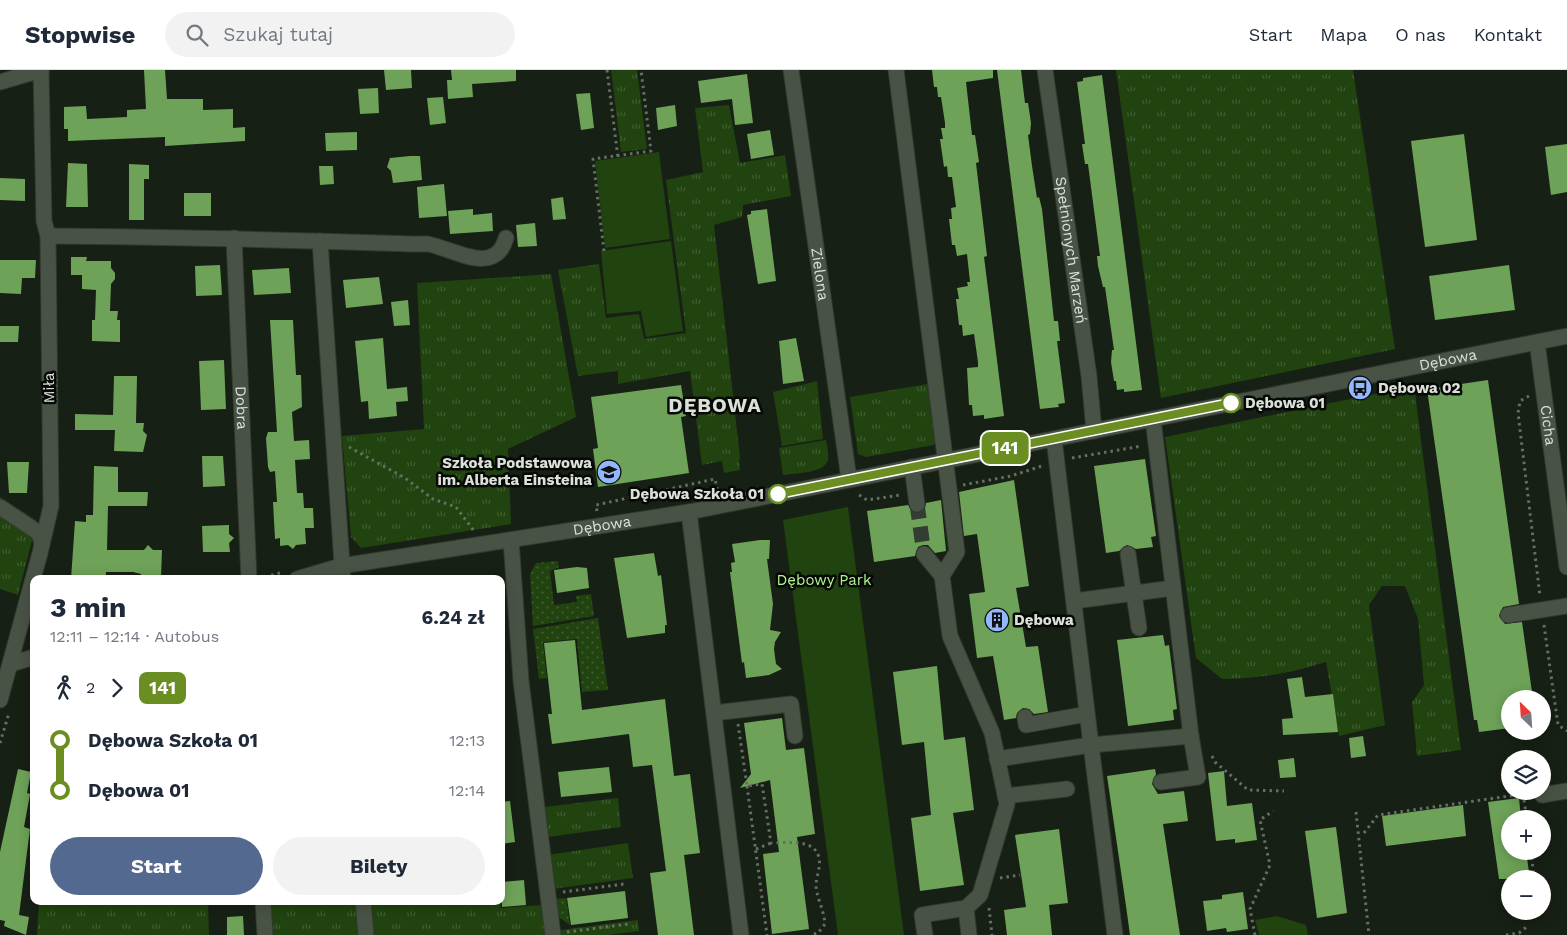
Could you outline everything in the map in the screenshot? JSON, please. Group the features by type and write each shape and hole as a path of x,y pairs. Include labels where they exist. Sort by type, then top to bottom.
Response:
{"street":[{"path":"0,82 41,70"},
{"name":"Miła","path":"34,575 50,506 48,236 44,221 41,70"},
{"name":"Zielona","path":"791,70 849,479"},
{"path":"896,70 957,552 942,576"},
{"name":"Spełnionych Marzeń","path":"1045,70 1089,376 1094,431"},
{"path":"48,236 234,238 428,244 473,258 487,258 498,254 506,238"},
{"name":"Dobra","path":"234,238 248,575"},
{"path":"320,241 342,572"},
{"name":"Dębowa","path":"323,575 511,540 689,512 1567,336"},
{"name":"Cicha","path":"1538,342 1567,567"},
{"path":"1153,419 1190,736 1198,777 1161,782"},
{"path":"1054,439 1115,935"},
{"path":"912,467 917,504"},
{"path":"0,507 39,533 42,544"},
{"path":"689,512 741,935"},
{"path":"511,540 521,681 553,935"},
{"path":"924,554 942,576 950,636 992,733 1007,804 980,895 966,908 922,914 925,935"},
{"path":"1128,554 1139,628"},
{"path":"1074,601 1173,588"},
{"name":"Miła","path":"0,700 30,590"},
{"path":"1508,615 1567,606"},
{"path":"11,664 30,658"},
{"path":"714,714 791,704 795,736"},
{"path":"1025,717 1026,725 1087,714"},
{"path":"998,759 1091,745 1190,736"},
{"path":"1005,796 1068,789"},
{"path":"1551,794 1567,791"},
{"path":"263,905 265,935"},
{"path":"363,905 366,935"},
{"path":"966,908 969,935"}],"path":[{"path":"606,70 618,157"},
{"path":"604,250 593,159 651,151 641,70"},
{"path":"1544,386 1520,401 1518,413 1558,725 1567,731"},
{"path":"332,437 405,478 433,499 456,507 478,536"},
{"path":"736,711 767,935"},
{"path":"1211,754 1215,762 1248,790 1284,791"},
{"path":"747,786 762,784 771,843"},
{"path":"1364,833 1378,815 1524,794 1526,810"},
{"path":"1256,935 1250,909 1270,865 1260,820 1273,811"},
{"path":"1356,812 1370,935"},
{"path":"756,850 771,843 806,844 816,851 820,860 816,888 824,909 825,924 818,933 811,935"},
{"path":"548,894 624,884"},
{"path":"551,918 566,932 629,924"},
{"path":"1506,935 1518,933 1529,925"}],"green space":[{"path":"611,70 637,70 647,149 621,152"},
{"path":"1116,70 1353,70 1395,349 1161,398"},
{"path":"729,105 740,163 785,155 791,196 743,205 742,217 714,225 740,458 740,470 724,473 722,461 702,465 690,371 618,384 618,371 578,376 558,270 599,264 606,318 639,314 644,339 686,333 666,180 703,172 695,108"},
{"path":"659,152 670,239 605,248 595,161"},
{"path":"671,241 683,331 646,337 641,311 607,314 601,251"},
{"path":"551,274 576,417 508,449 511,524 361,548 351,537 342,436 424,429 417,283"},
{"path":"817,381 823,439 782,446 773,392"},
{"path":"928,384 938,440 934,445 866,457 858,454 850,397"},
{"path":"1414,386 1461,750 1417,756 1412,702 1424,685 1418,619 1405,586 1382,586 1369,605 1385,725 1339,736 1326,662 1274,675 1222,679 1196,658 1165,437"},
{"path":"826,440 828,460 825,465 815,470 783,475 779,448"},
{"path":"0,497 37,521 18,595 0,589"},
{"name":"Dębowy Park","path":"848,507 904,935 838,935 783,520"},
{"path":"558,561 559,567 550,571 554,605 577,602 576,596 591,594 594,616 533,626 530,574 536,563"},
{"path":"598,618 608,690 582,692 577,639 543,642 547,678 539,679 533,629"},
{"path":"618,798 621,827 548,837 545,807"},
{"path":"628,843 633,878 552,889 547,855"},
{"path":"566,898 570,925 557,916 555,899"},
{"path":"39,905 208,905 209,935 37,935"},
{"path":"266,905 359,905 362,935 268,935"},
{"path":"368,905 501,905 501,908 543,905 547,935 370,935"},
{"path":"1277,916 1306,925 1308,935 1259,935 1255,920"},
{"path":"638,920 639,931 608,935 560,935 560,930"}],"building":[{"path":"144,70 165,70 167,99 203,99 203,110 233,109 233,128 245,127 245,141 165,146 165,137 68,141 68,129 64,129 64,107 86,106 87,119 127,117 127,110 146,109"},
{"path":"384,70 411,70 412,88 386,90"},
{"path":"451,70 516,70 516,81 472,84 473,97 448,99 447,80 452,80"},
{"path":"932,70 993,70 993,78 966,82 972,135 975,135 979,162 976,163 987,256 984,257 1004,416 984,419 984,415 973,416 972,405 969,405 967,368 978,367 978,362 974,334 963,336 962,325 959,325 956,299 959,299 957,288 968,286 967,282 970,282 967,254 957,256 955,245 952,245 949,219 952,219 951,208 956,207 952,177 948,177 947,166 944,167 940,139 943,139 941,128 945,128 945,123 941,97 938,97 937,87 934,87"},
{"path":"997,70 1021,70 1025,103 1028,103 1031,123 1030,134 1028,135 1032,166 1037,198 1039,197 1042,209 1054,321 1058,321 1060,341 1057,341 1065,403 1058,404 1059,407 1040,409"},
{"path":"747,74 753,123 735,125 732,99 701,103 698,81"},
{"path":"1102,75 1142,390 1124,392 1124,389 1117,390 1111,362 1112,350 1114,350 1105,287 1103,287 1098,266 1097,256 1100,256 1088,164 1085,164 1082,144 1085,144 1077,82 1083,81 1083,78"},
{"path":"378,88 379,113 360,114 358,89"},
{"path":"590,93 594,128 581,130 576,94"},
{"path":"443,97 446,123 430,125 427,98"},
{"path":"675,105 677,126 658,130 656,108"},
{"path":"770,130 774,155 751,159 747,134"},
{"path":"357,132 357,150 326,151 325,133"},
{"path":"1464,134 1477,240 1425,247 1411,141"},
{"path":"1567,144 1567,192 1551,195 1545,147"},
{"path":"420,156 422,180 393,183 391,171 387,167 390,158"},
{"path":"68,163 87,164 88,207 66,207"},
{"path":"129,164 149,165 149,179 144,179 144,220 129,220"},
{"path":"319,166 333,166 334,184 320,185"},
{"path":"0,178 25,179 25,201 0,200"},
{"path":"444,184 447,216 419,218 417,187"},
{"path":"184,193 211,193 211,216 184,216"},
{"path":"563,197 566,219 553,220 551,199"},
{"path":"473,209 473,215 492,213 493,231 450,234 448,211"},
{"path":"767,209 776,281 758,284 747,215 751,214 751,211"},
{"path":"535,223 537,246 518,247 516,225"},
{"path":"71,257 87,257 86,261 111,261 111,268 115,273 115,279 111,284 110,311 118,311 117,320 120,320 120,342 92,341 92,320 95,320 96,290 82,289 82,275 71,275"},
{"path":"0,260 36,260 35,278 22,278 21,294 0,293"},
{"path":"220,265 222,295 196,296 195,266"},
{"path":"1509,265 1515,310 1435,320 1429,276"},
{"path":"289,268 291,293 254,295 252,270"},
{"path":"379,277 383,304 346,308 343,280"},
{"path":"408,300 410,325 394,326 391,302"},
{"path":"270,320 293,320 296,375 301,375 302,407 292,412 294,441 309,440 310,459 295,460 297,493 303,493 304,508 313,508 314,528 305,528 306,544 296,545 293,549 288,545 280,546 280,538 275,539 273,502 277,502 275,471 270,472 268,467 266,438 268,432 277,432"},
{"path":"0,326 19,326 18,342 0,342"},
{"path":"383,338 387,389 407,387 408,401 396,402 397,416 369,419 368,401 361,402 355,341"},
{"path":"796,338 804,381 783,384 779,341"},
{"path":"224,360 226,409 201,410 199,361"},
{"path":"114,376 137,376 136,423 144,423 143,431 147,435 143,452 114,451 115,430 75,430 75,414 113,415"},
{"path":"1488,380 1519,604 1503,607 1499,616 1505,624 1522,622 1532,690 1501,690 1501,729 1479,732 1477,720 1474,720 1427,389"},
{"path":"681,385 686,416 681,417 689,473 598,487 593,449 598,448 591,397"},
{"path":"202,456 223,456 225,486 203,487"},
{"path":"1145,459 1156,536 1151,537 1153,547 1136,549 1127,545 1119,551 1106,553 1094,466"},
{"path":"7,462 29,462 27,493 9,493"},
{"path":"94,466 118,467 118,492 148,492 147,506 108,506 107,550 144,550 148,545 153,550 162,550 161,575 106,572 106,575 71,575 75,521 86,522 86,515 93,515"},
{"name":"Dębowa","path":"1014,480 1029,586 1016,588 1026,647 1038,646 1048,712 1034,714 1029,709 1023,708 1017,713 1016,718 1004,720 993,656 977,658 969,594 985,592 977,534 964,536 959,492"},
{"path":"941,500 946,551 935,553 928,545 923,545 918,547 915,556 874,562 867,511 908,505 913,512 919,513 925,508 926,503"},
{"path":"229,525 229,534 234,538 229,543 230,552 203,552 202,526"},
{"path":"770,540 769,559 767,559 773,604 770,630 781,632 775,642 774,649 776,664 782,669 769,675 746,678 744,662 742,663 730,572 732,572 731,563 735,562 732,544"},
{"path":"654,553 658,576 661,575 667,625 665,625 665,633 627,638 614,558"},
{"path":"577,567 587,568 589,588 557,593 554,570"},
{"path":"1163,635 1165,646 1169,645 1177,709 1173,710 1174,720 1128,726 1117,640"},
{"path":"575,640 582,710 665,699 674,776 690,774 700,853 684,855 694,935 658,935 650,873 666,871 652,765 633,767 629,734 552,744 548,714 552,714 544,643"},
{"path":"937,666 944,740 965,737 974,810 953,813 964,885 920,891 911,818 931,815 924,742 902,745 893,672"},
{"path":"1302,677 1305,697 1333,694 1338,732 1283,735 1282,719 1293,718 1287,679"},
{"path":"782,718 786,750 804,748 815,834 797,837 809,929 772,934 763,854 779,852 770,780 740,788 751,774 744,723"},
{"path":"1363,736 1366,756 1351,758 1349,738"},
{"path":"1294,758 1296,777 1280,778 1278,760"},
{"path":"609,767 612,792 561,797 558,772"},
{"path":"18,769 30,772 27,793 30,794 24,827 30,829 19,915 29,917 26,935 4,926 5,921 0,920 0,852"},
{"path":"1155,769 1156,774 1152,784 1158,794 1184,791 1188,821 1163,824 1180,935 1130,935 1107,776"},
{"path":"1224,771 1227,806 1252,803 1257,840 1235,843 1235,839 1216,841 1208,773"},
{"path":"1519,800 1520,810 1501,810 1501,860 1527,860 1529,870 1501,870 1501,879 1499,879 1488,802"},
{"path":"510,801 515,842 505,843 505,802"},
{"path":"1463,805 1466,836 1386,846 1382,816"},
{"path":"1336,827 1347,913 1317,918 1305,831"},
{"path":"1059,829 1068,903 1049,905 1052,935 1007,935 1004,910 1026,907 1015,835"},
{"path":"524,880 526,905 502,907 502,905 505,905 505,882"},
{"path":"625,891 628,918 571,925 567,898"},
{"path":"1243,892 1248,929 1227,932 1226,928 1207,931 1203,901 1222,899 1222,895"},
{"path":"243,916 244,935 227,935 227,917"}],"tunnel":[{"path":"917,504 924,554"}],"bus line":[{"name":"141","path":"778,494 1231,403"}],"place":[{"name":"Dębowa 02","path":"1360,388"},
{"name":"Dębowa 01","path":"1231,403"},
{"name":"Szkoła Podstawowa im. Alberta Einsteina","path":"609,472"},
{"name":"Dębowa Szkoła 01","path":"778,494"},
{"name":"Dębowa","path":"997,620"}],"district":[{"name":"DĘBOWA","path":"715,405"}]}
